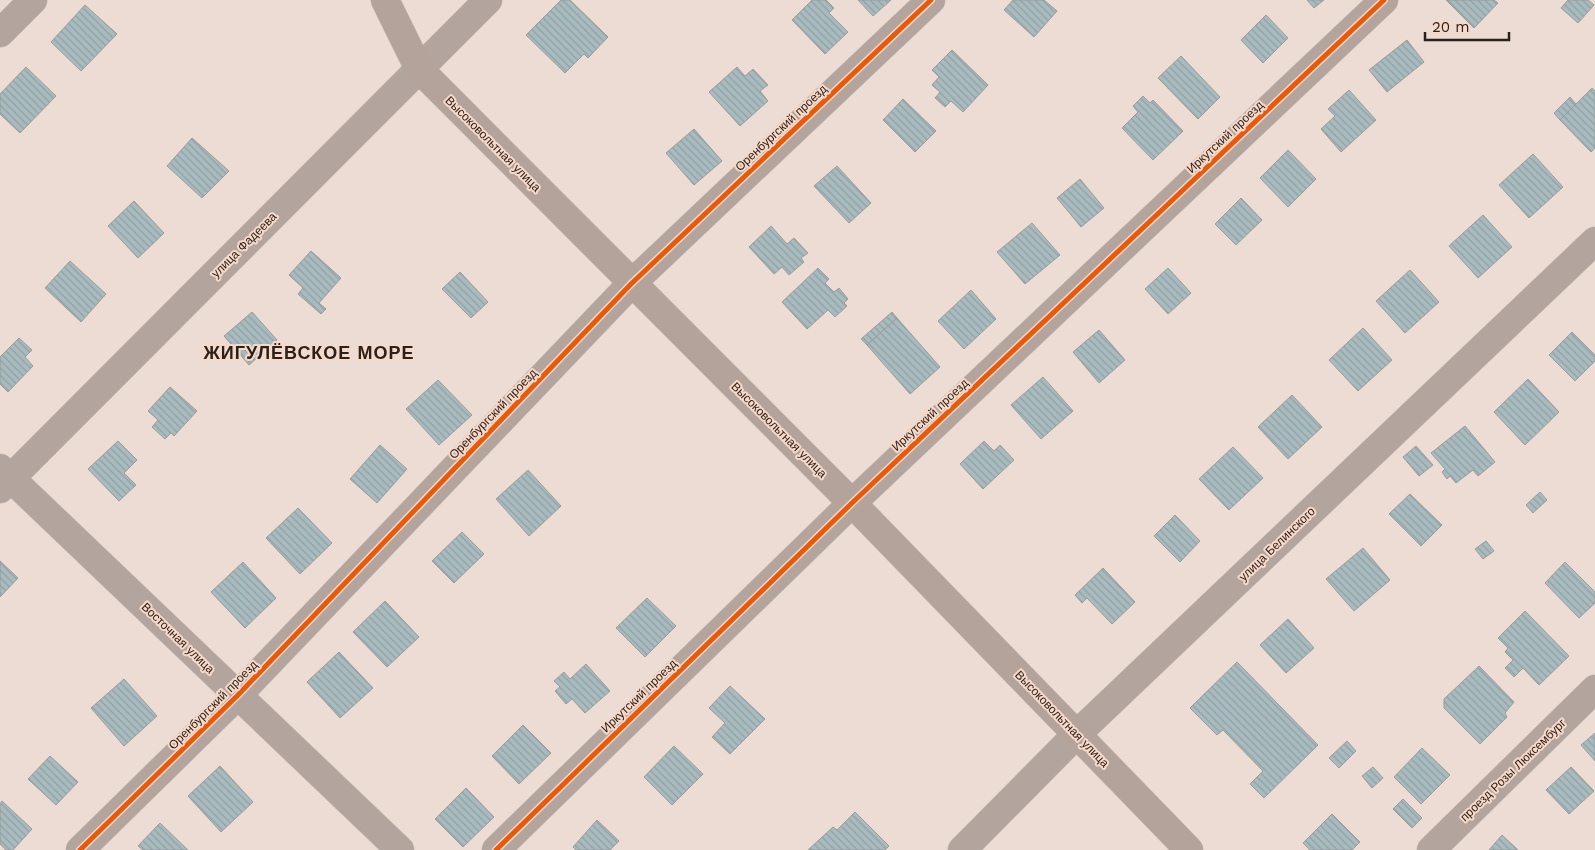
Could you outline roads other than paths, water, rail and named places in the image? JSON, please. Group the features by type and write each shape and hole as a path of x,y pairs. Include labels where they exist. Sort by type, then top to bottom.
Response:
{"street":[{"path":"0,33 34,0"},
{"name":"Высоковольтная улица","path":"385,0 419,69 631,284 852,503 1189,850"},
{"name":"улица Фадеева","path":"3,479 488,0"},
{"name":"Оренбургский проезд","path":"80,850 238,695 631,284 931,0"},
{"name":"Иркутский проезд","path":"496,850 852,503 1384,0"},
{"name":"улица Белинского","path":"962,850 1077,734 1595,241"},
{"name":"Восточная улица","path":"3,479 238,695 400,850"},
{"name":"проезд Розы Люксембург","path":"1431,850 1595,689"}],"district":[{"name":"ЖИГУЛЁВСКОЕ МОРЕ","path":"309,352"}]}
